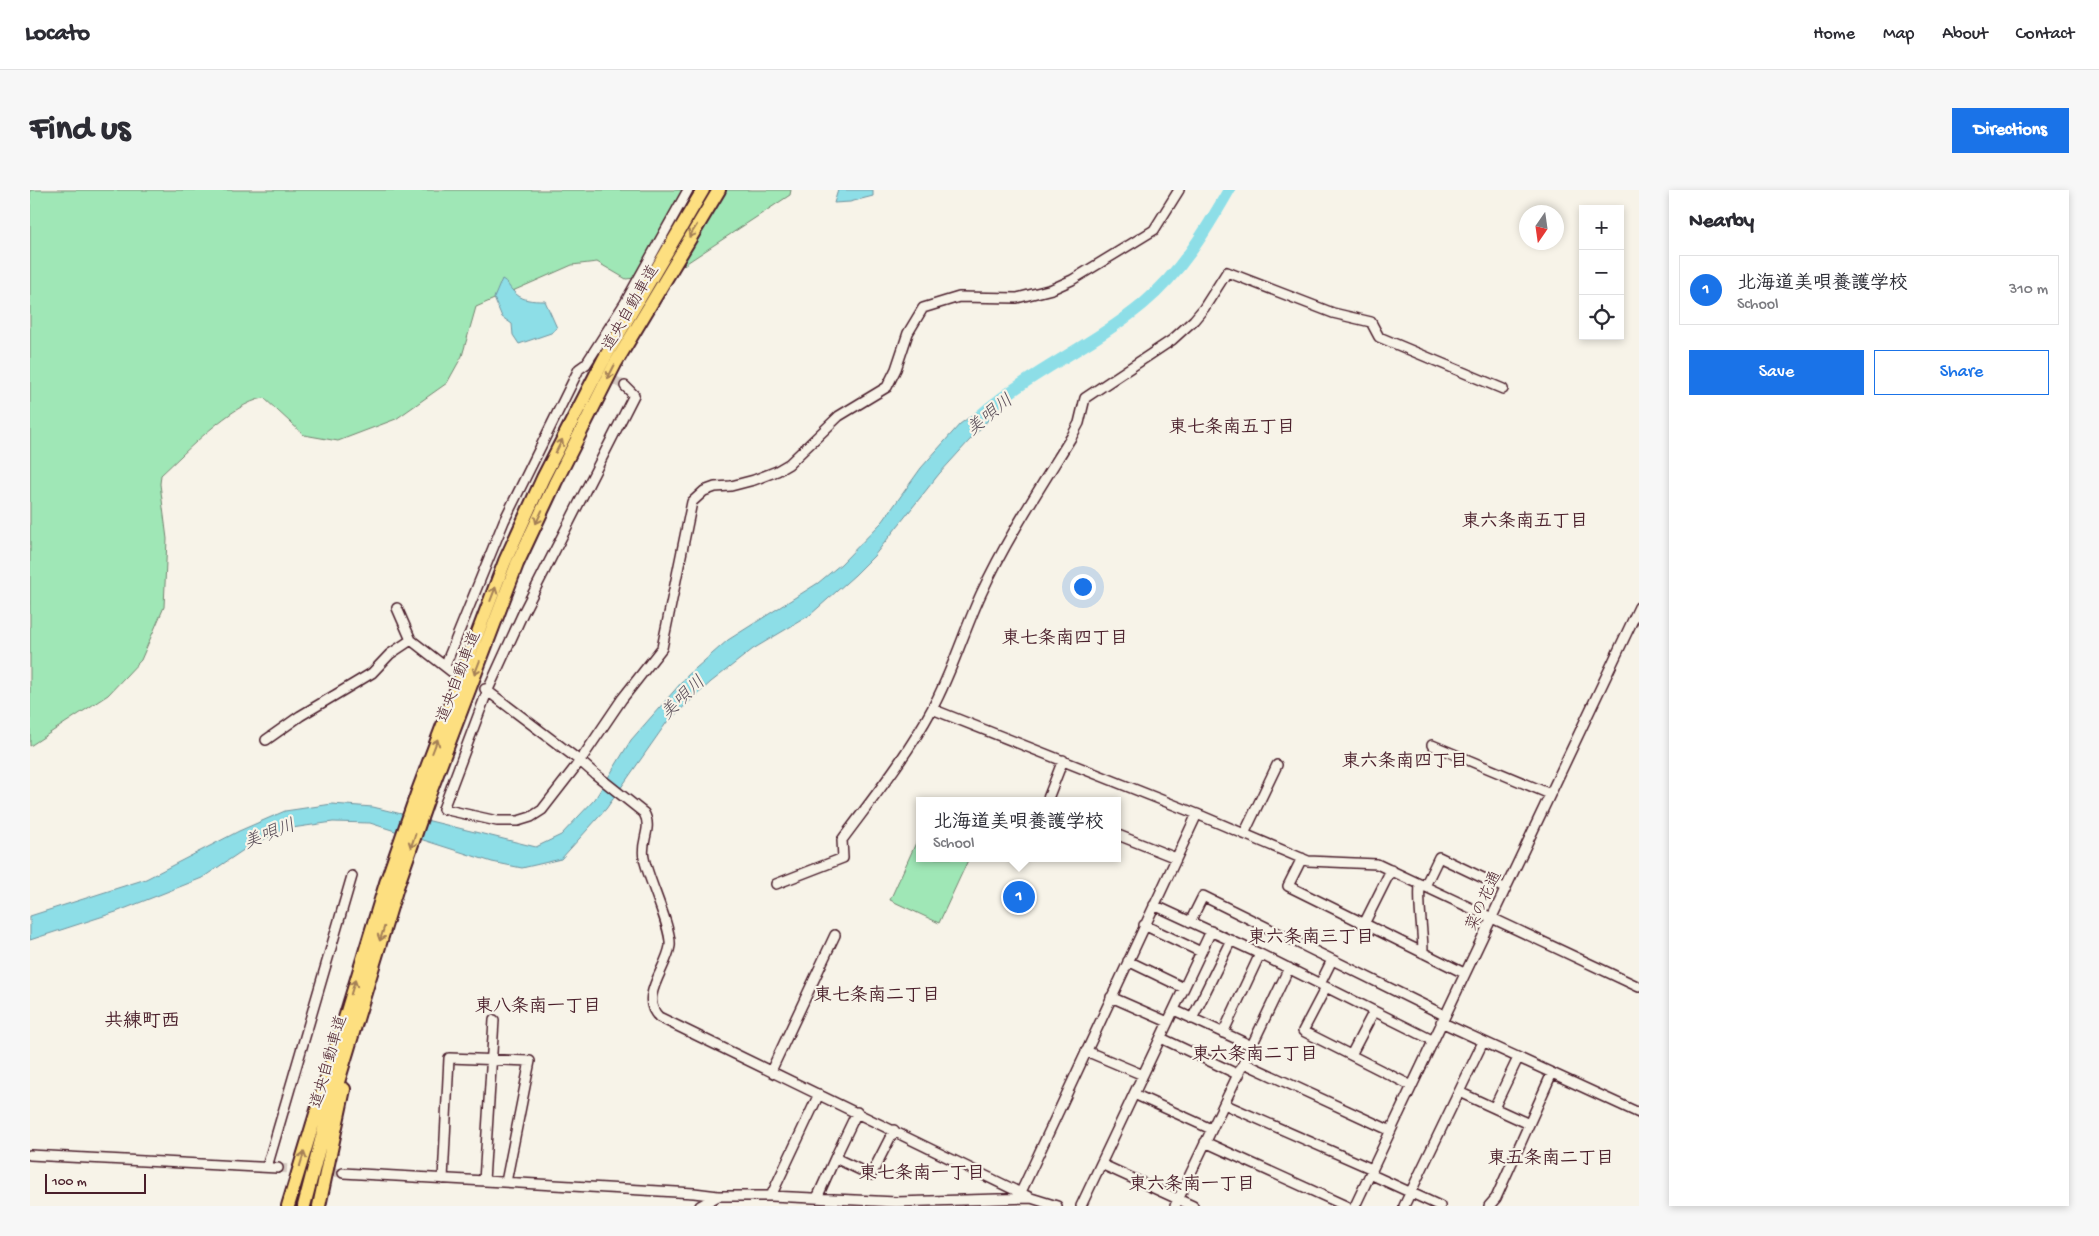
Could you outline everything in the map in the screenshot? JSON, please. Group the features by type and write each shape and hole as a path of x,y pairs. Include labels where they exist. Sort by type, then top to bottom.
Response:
{"highway":[{"name":"道央自動車道","path":"288,1206 391,885 505,561 543,478 604,360 702,190"},
{"name":"道央自動車道","path":"423,793 517,564 554,483 615,364 719,190"},
{"name":"道央自動車道","path":"304,1206 325,1125 374,960 391,885"},
{"path":"319,1206 331,1142 374,960"}],"street":[{"path":"397,608 412,640 448,669 504,521 579,369 590,366 688,190"},
{"path":"625,386 634,395 551,555 486,690 443,809 497,822 518,821 531,817 542,810 580,761 622,699 662,648 692,502 704,491 715,487 731,486 777,471 789,464 839,416 887,387 896,369 908,333 923,308 959,297 1017,298 1052,289 1072,280 1154,230 1179,190"},
{"path":"776,884 843,858 842,840 888,779 932,709 991,573 1016,526 1076,430 1085,398 1172,340 1204,308 1227,272 1333,313 1371,322 1379,337 1503,389"},
{"name":"菜の花通","path":"1355,1206 1410,1085 1638,609"},
{"path":"266,740 300,716 372,673 390,654 412,640"},
{"path":"486,690 580,761 644,813 648,820 644,857 670,944 667,960 654,987 650,1004 653,1012 659,1017 1031,1198 1057,1206"},
{"path":"932,709 1197,814 1308,861 1377,864 1639,987"},
{"path":"1432,745 1550,794"},
{"path":"1049,797 1063,760"},
{"path":"1244,834 1277,765"},
{"path":"1021,1192 1197,814"},
{"path":"1121,836 1176,858"},
{"path":"1424,953 1423,929 1418,906 1423,885 1439,857 1504,888"},
{"path":"1302,858 1288,886 1464,973"},
{"path":"1364,924 1391,870"},
{"path":"267,1166 352,876"},
{"path":"1190,922 1203,896 1332,960 1483,1042 1639,1113"},
{"path":"1154,905 1211,930 1432,1040"},
{"path":"1144,925 1201,952"},
{"path":"1081,1206 1211,930"},
{"path":"771,1071 835,935"},
{"path":"1192,1018 1231,940"},
{"path":"1223,1033 1260,954"},
{"path":"1332,960 1303,1031 1410,1085"},
{"path":"1128,961 1184,988"},
{"path":"1177,1203 1289,968"},
{"path":"1111,997 1168,1022"},
{"path":"1174,1010 1252,1046"},
{"path":"1351,1055 1374,1011"},
{"path":"484,1181 494,1020"},
{"path":"1161,1038 1239,1075"},
{"path":"1404,1206 1483,1042"},
{"path":"1086,1051 1143,1075"},
{"path":"443,1179 448,1058 530,1061 506,1182"},
{"path":"1494,1108 1518,1058"},
{"path":"1244,1063 1390,1130"},
{"path":"1489,1206 1496,1198 1552,1073"},
{"path":"1459,1092 1529,1124"},
{"path":"771,1196 819,1094"},
{"path":"1134,1094 1211,1129"},
{"path":"1224,1104 1440,1206"},
{"path":"817,1198 857,1112"},
{"path":"835,1158 871,1175 894,1130"},
{"path":"1205,1142 1346,1206"},
{"path":"30,1155 278,1168"},
{"path":"1101,1164 1177,1203 1193,1206"},
{"path":"343,1173 694,1193 718,1196 771,1196 896,1202 1031,1198"},
{"path":"700,1206 718,1196"}],"green space":[{"path":"30,190 791,190 790,195 670,274 626,279 597,262 572,265 476,307 462,356 447,383 396,419 338,441 304,435 264,398 251,402 224,418 161,475 160,484 167,539 164,607 141,660 108,695 30,746"},
{"path":"916,843 916,862 967,862 939,923 890,900"}],"water":[{"path":"838,190 873,190 873,196 850,202 834,203"},
{"path":"502,279 506,281 515,294 531,300 545,301 557,328 551,333 519,344 513,335 512,324 502,317 494,298"},
{"path":"978,411 989,419 939,474 874,556 810,615 753,649 711,682 667,722 606,809 561,859 522,868 492,862 370,823 333,822 285,829 248,847 202,878 116,912 30,940 30,916 146,879 239,831 285,811 332,804 373,807 536,847 561,835 595,799 631,740 688,675 728,640 818,583 841,564 883,521 921,468 960,424"}],"waterway":[{"name":"美唄川","path":"969,426 1010,392 1100,335 1157,292 1191,251 1229,190"}],"tunnel":[{"path":"603,374 625,386"},
{"path":"278,1168 343,1173"}],"place":[{"name":"北海道美唄養護学校","path":"1019,897"}],"district":[{"name":"東七条南五丁目","path":"1232,426"},
{"name":"東六条南五丁目","path":"1525,520"},
{"name":"東七条南四丁目","path":"1065,637"},
{"name":"東六条南四丁目","path":"1405,760"},
{"name":"東六条南三丁目","path":"1311,936"},
{"name":"東七条南二丁目","path":"877,994"},
{"name":"東八条南一丁目","path":"538,1005"},
{"name":"共練町西","path":"142,1019"},
{"name":"東六条南二丁目","path":"1255,1053"},
{"name":"東五条南二丁目","path":"1551,1157"},
{"name":"東七条南一丁目","path":"922,1172"},
{"name":"東六条南一丁目","path":"1192,1183"}]}
